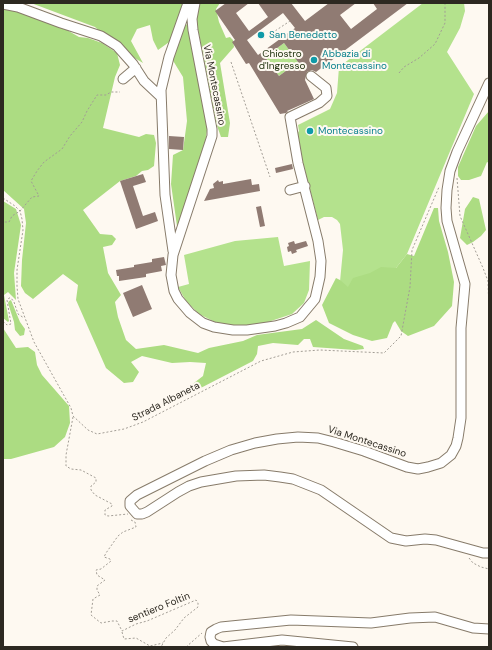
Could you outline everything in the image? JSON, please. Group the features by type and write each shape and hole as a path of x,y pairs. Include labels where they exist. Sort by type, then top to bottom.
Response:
{"street":[{"path":"173,255 165,195 161,90 169,57 188,3"},
{"name":"Via Montecassino","path":"195,3 192,19 193,30 212,129 212,136 173,255 170,275 174,291 178,299 184,307 203,323 224,329 247,330 280,325 300,317 315,299 320,277 321,260 305,186 298,163 290,117 319,103 327,96 326,88 311,76"},
{"path":"3,4 18,7 101,36 117,46 136,68 144,81 161,97"},
{"path":"123,79 136,68"},
{"name":"Via Montecassino","path":"131,512 130,501 137,495 205,461 231,450 255,443 298,437 318,438 342,444 407,467 418,469 441,462 451,455 456,446 461,418 461,328 465,284 447,221 446,208 449,178 456,152 489,83"},
{"path":"290,190 305,186"},
{"path":"131,512 137,514 147,512 178,492 201,482 236,476 264,475 293,479 321,490 391,538 406,541 425,539 436,540 483,553 489,553"},
{"path":"353,647 282,640 223,647 214,644 210,637 211,632 221,627 291,620 371,623 424,617 444,619 473,628 489,629"}],"path":[{"path":"399,73 404,67 419,58 436,44 445,23 445,3"},
{"path":"272,33 290,21"},
{"path":"231,62 270,177"},
{"path":"3,225 4,222 9,222 12,216 20,211 32,197 39,196 32,181 37,171 44,162 62,149 70,136 82,122 97,95 120,92"},
{"path":"449,178 457,178 460,216 484,268 488,281 489,312"},
{"name":"Strada Albaneta","path":"20,211 22,230 17,270 18,299 34,342 71,408 73,416 88,430 97,434 124,430 143,422 260,361 293,352 320,350 384,353 401,336 410,287 412,250 440,184"},
{"path":"3,198 20,211"},
{"path":"3,321 7,325 11,324 7,300 9,298 13,299 18,314 25,318"},
{"path":"489,329 489,357"},
{"path":"73,416 66,455 66,466 71,469 81,470 96,478 96,482 91,486 91,490 95,495 112,504 112,506 104,510 105,515 127,515 131,512"},
{"name":"sentiero Foltin","path":"131,512 133,517 131,520 135,522 136,528 123,532 118,536 104,557 110,559 111,562 101,569 96,570 97,575 105,580 97,586 100,596 93,599 91,616 101,623 118,621 122,631 196,600 198,607 184,618 175,630 166,638 162,647"},
{"path":"471,556 469,559 473,562 481,567 489,569"},
{"path":"122,631 124,639 136,638 150,646 163,643"},
{"path":"186,647 201,634 211,632"}],"green space":[{"path":"31,3 185,3 172,40 158,50 153,40 150,25 137,29 131,41 143,63 123,51 95,27"},
{"path":"199,3 220,3 216,9 219,22 226,38 230,37 233,40 234,47 220,63 230,123 228,137 221,137 216,123 197,24 197,9"},
{"path":"423,3 464,3 465,11 460,28 447,52 474,94 407,254 396,268 339,292 343,250 340,224 332,217 324,217 318,220 298,144 298,125 330,109 337,93 339,67"},
{"path":"3,8 53,22 79,37 88,38 102,43 117,53 120,65 115,77 103,128 139,137 146,134 154,135 156,143 154,166 148,170 142,171 136,176 120,181 83,210 100,234 112,235 116,239 112,245 103,247 108,273 121,295 115,302 118,317 126,340 136,349 164,345 198,353 209,348 243,341 257,335 302,329 316,320 344,339 363,346 364,349 355,350 313,347 310,339 304,339 298,345 273,343 258,346 257,354 253,361 191,393 190,386 203,376 206,363 172,363 142,356 131,362 139,372 133,382 124,383 106,368 76,300 78,285 63,274 33,299 25,293 21,286 26,223 24,209 3,190"},
{"path":"186,24 190,28 208,124 205,144 179,227 177,226 171,184 173,155 183,150 187,121 183,77 172,59 183,28"},
{"name":"Chiostro d'Ingresso","path":"284,43 298,62 279,76 265,57"},
{"path":"489,111 489,163 487,162 481,176 469,180 461,180 458,176 458,167 476,126"},
{"path":"473,197 479,199 486,230 481,236 467,245 460,238 465,209"},
{"path":"3,201 16,209 21,225 14,273 16,300 8,292 4,295 8,322 3,318"},
{"path":"434,208 438,208 439,221 448,252 454,282 452,306 434,326 408,336 401,331 395,321 387,338 372,341 353,335 329,323 322,305 336,278 348,287 353,278 370,273 381,267 396,268 407,254 414,256"},
{"path":"278,237 284,266 310,261 309,290 304,303 292,314 259,325 229,326 217,323 199,314 186,301 178,287 189,284 184,255 235,241"},
{"path":"11,300 20,322 25,329 24,335 20,336 15,330 8,303"},
{"path":"3,328 16,348 28,347 35,352 37,365 42,375 69,406 70,423 65,437 54,447 11,459 3,459"}],"building":[{"name":"Abbazia di Montecassino","path":"226,3 249,3 236,13 249,31 268,17 258,3 291,3 305,21 329,3 356,3 340,15 351,29 377,9 373,3 408,3 316,72 312,70 307,72 305,80 314,99 287,111 286,113 280,114 249,63 246,64 232,42 235,40 215,11","holes":["283,13 295,28 258,55 247,40","284,43 298,62 279,76 265,57"]},
{"path":"169,136 184,137 183,150 169,149"},
{"path":"292,164 293,169 276,173 275,168"},
{"path":"143,174 146,182 133,186 143,216 155,212 158,221 136,229 120,181"},
{"path":"251,179 252,185 259,184 260,191 204,201 210,189 214,188 213,184 218,180 219,182 223,181 223,184"},
{"path":"261,206 265,226 260,227 256,207"},
{"path":"294,241 295,244 306,241 308,246 296,250 297,252 292,254 291,251 288,252 287,247 289,246 288,243"},
{"path":"164,257 166,265 161,266 162,271 146,274 146,277 119,281 119,276 117,276 116,270 134,267 134,265 152,262 152,259"},
{"path":"142,285 152,309 133,317 123,293"}],"place":[{"name":"San Benedetto","path":"261,35"},
{"name":"Abbazia di Montecassino","path":"314,60"},
{"name":"Montecassino","path":"310,131"}]}
